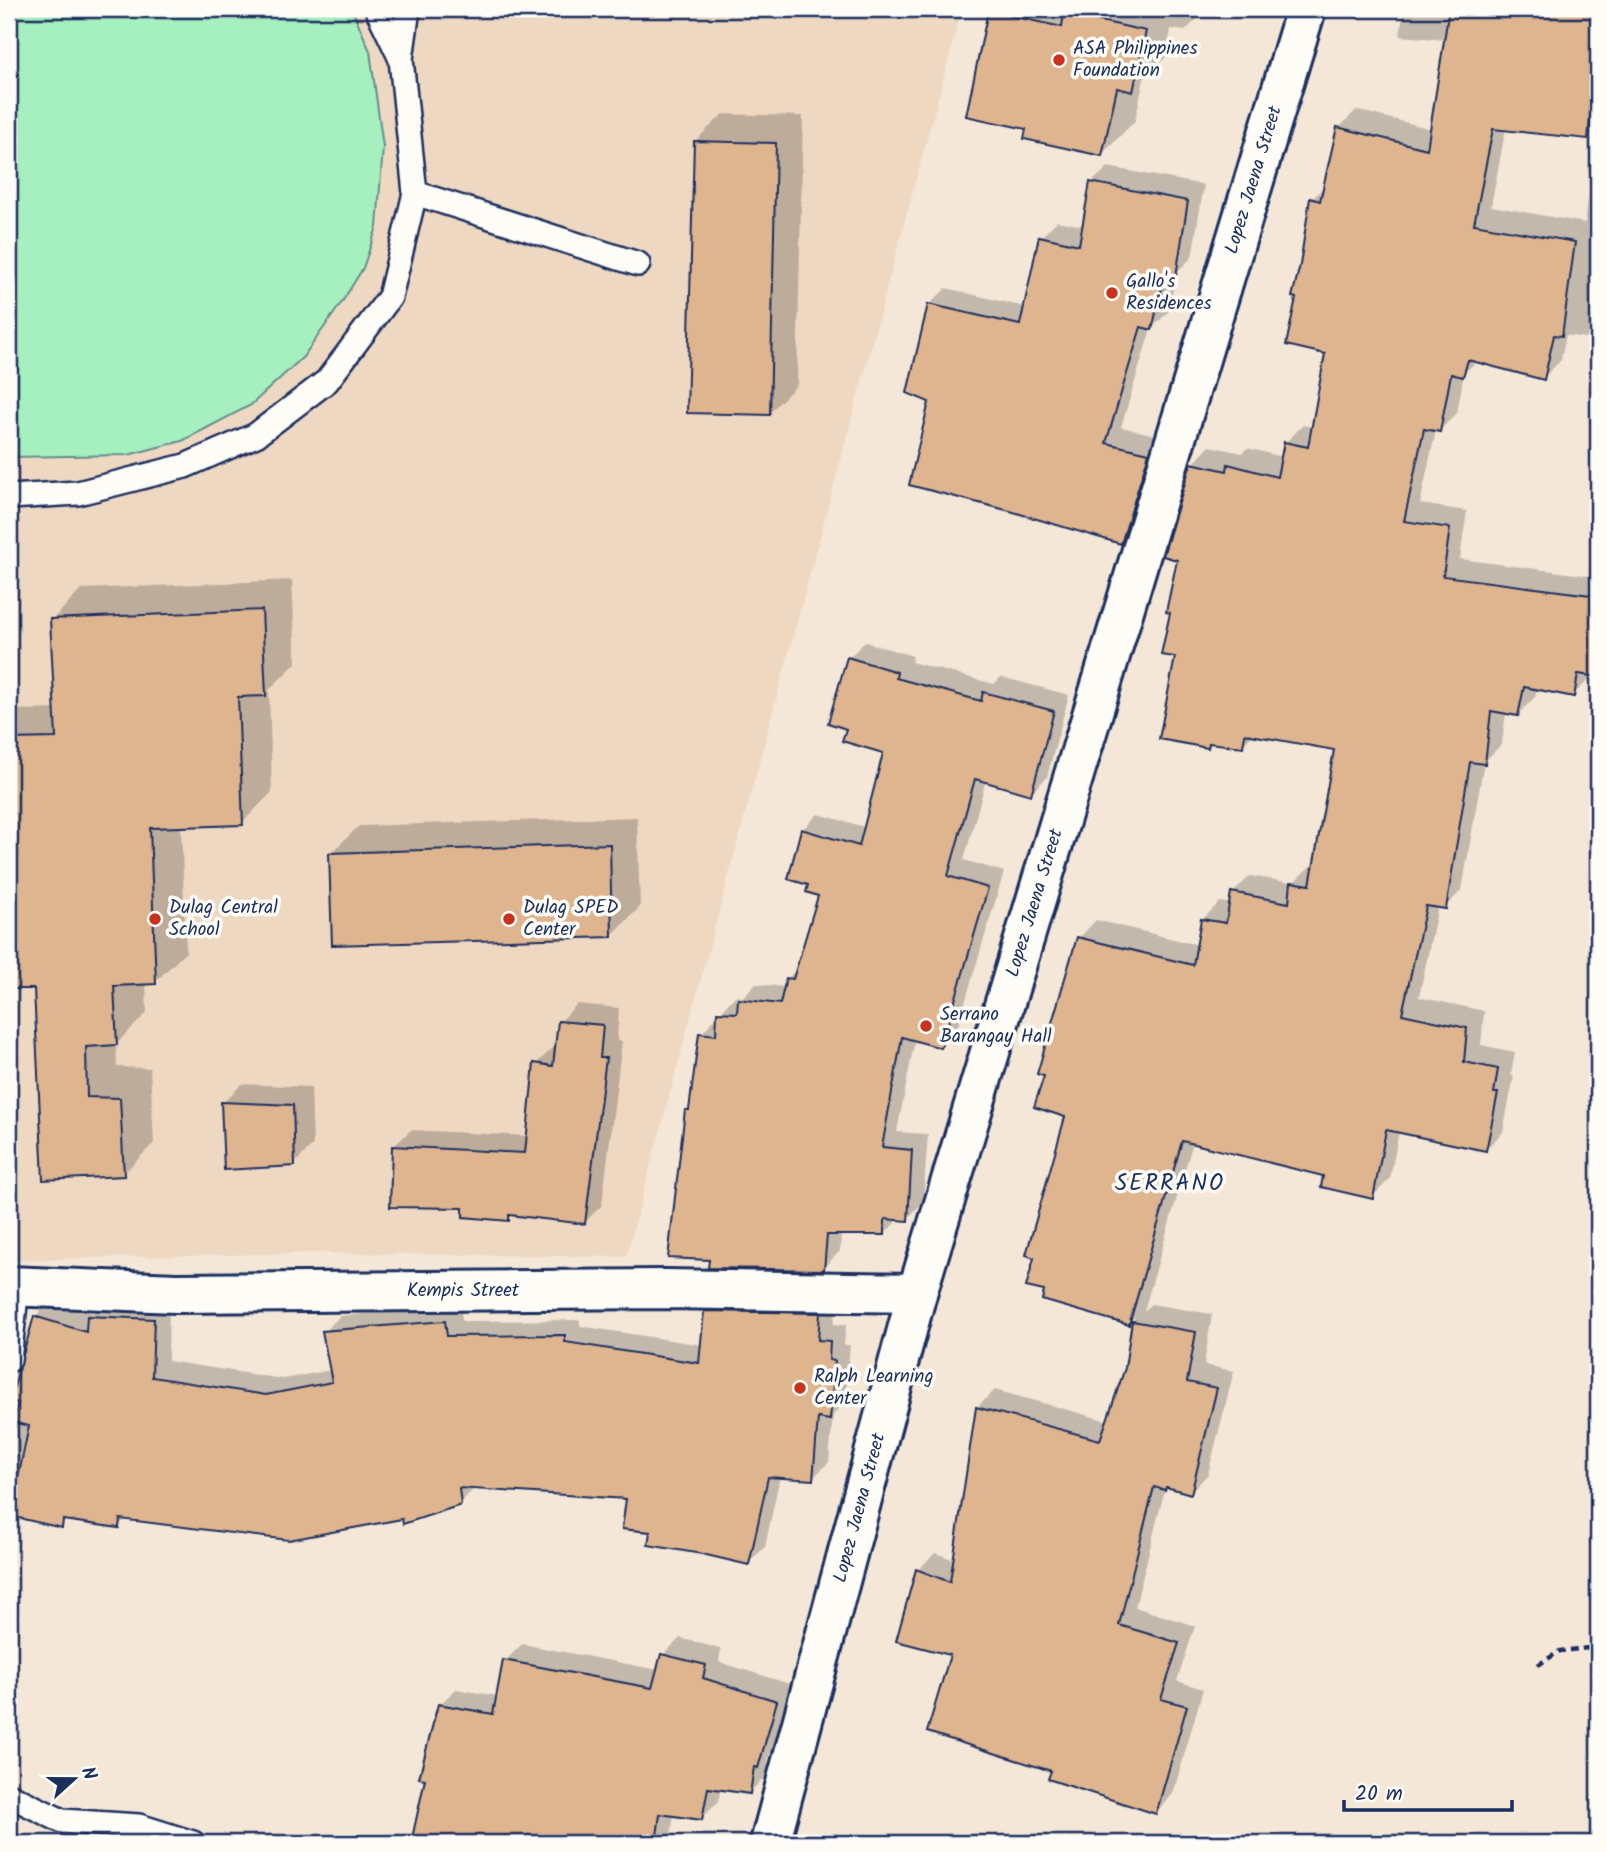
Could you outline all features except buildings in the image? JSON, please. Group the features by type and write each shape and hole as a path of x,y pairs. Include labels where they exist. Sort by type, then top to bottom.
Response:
{"street":[{"name":"Lopez Jaena Street","path":"770,1843 918,1293 1306,9"},
{"name":"Kempis Street","path":"13,1286 176,1293 665,1289 918,1293"}],"lane":[{"path":"377,9 401,59"},
{"path":"9,497 78,493 184,466 256,435 327,381 390,297 415,193 401,59 408,9"},
{"path":"415,193 638,264"},
{"path":"9,1360 13,1286"},
{"path":"9,1795 62,1821 139,1826 193,1843"}],"path":[{"path":"1538,1665 1560,1651 1598,1647"}],"shaded area":[{"name":"Dulag SPED Center","path":"9,9 962,9 626,1257 319,1253 9,1260"}],"green space":[{"path":"9,9 352,9 370,51 383,147 377,227 363,268 303,357 251,405 182,441 128,455 9,457"}],"place":[{"name":"ASA Philippines Foundation","path":"1059,60"},
{"name":"Gallo's Residences","path":"1112,293"},
{"name":"Dulag Central School","path":"155,919"},
{"name":"Dulag SPED Center","path":"509,919"},
{"name":"Serrano Barangay Hall","path":"926,1026"},
{"name":"Ralph Learning Center","path":"800,1388"}],"district":[{"name":"SERRANO","path":"1170,1184"}]}
